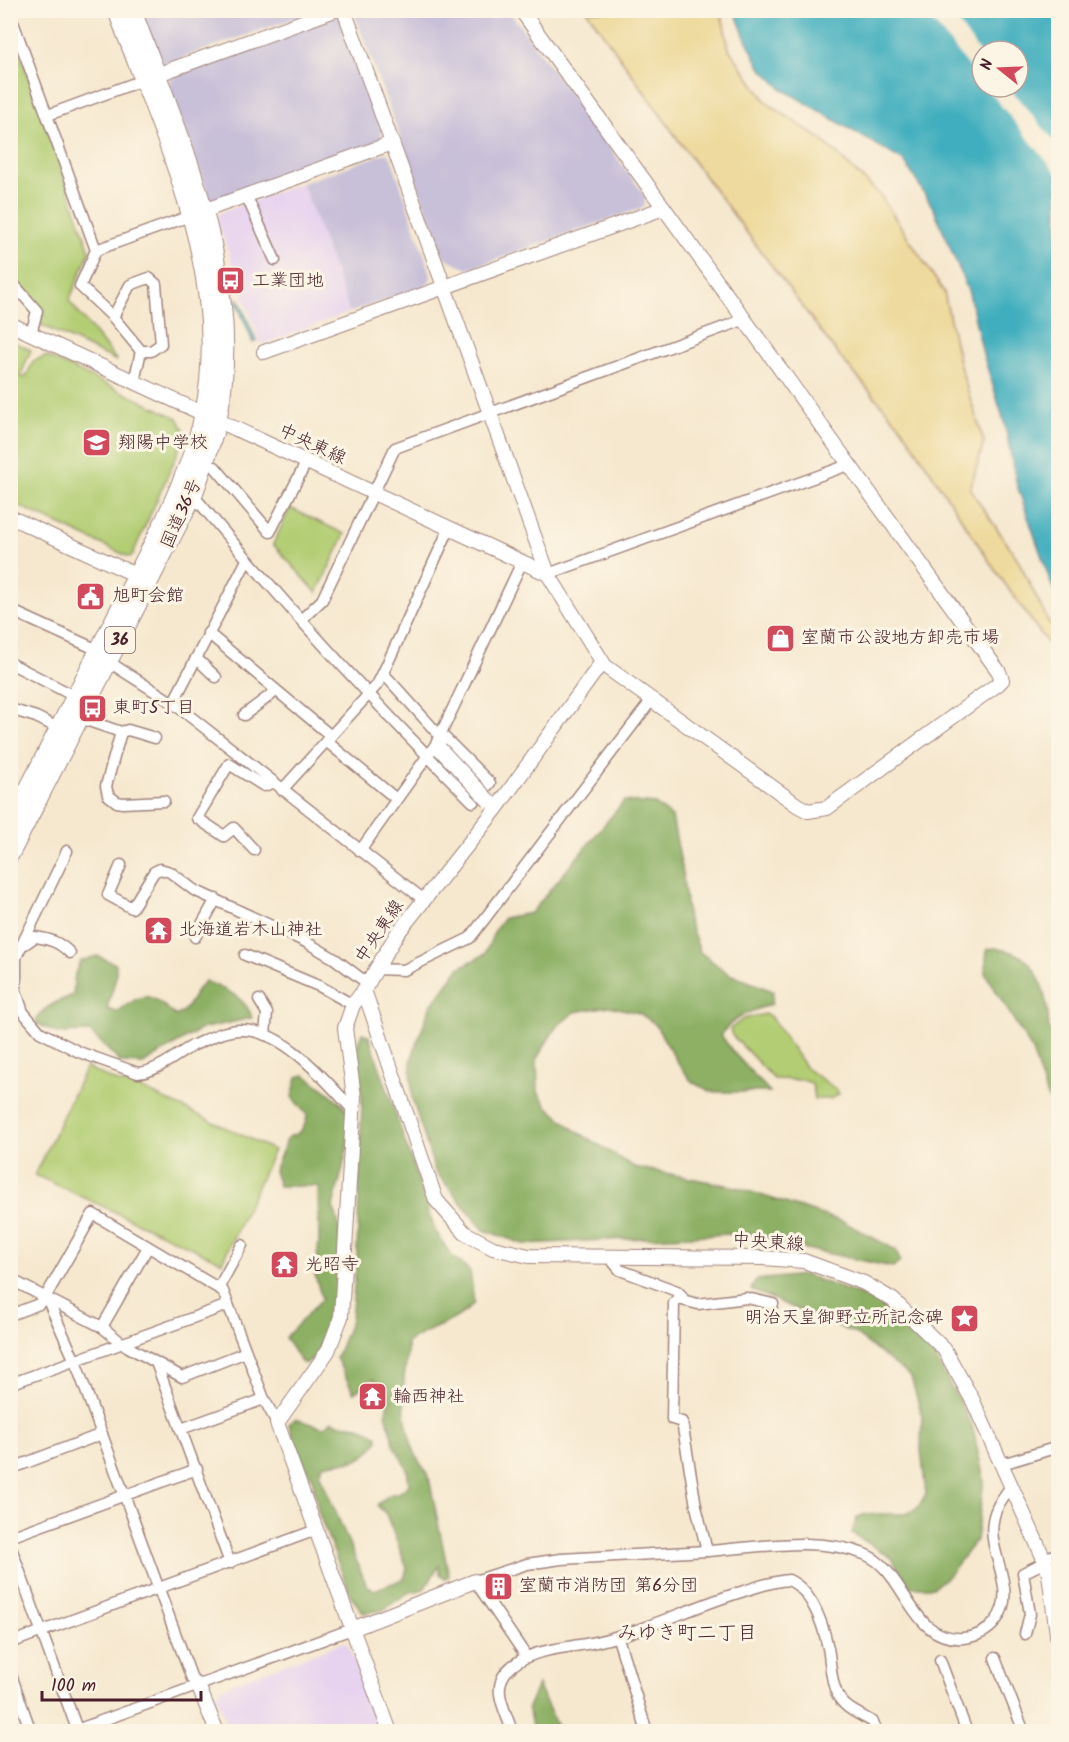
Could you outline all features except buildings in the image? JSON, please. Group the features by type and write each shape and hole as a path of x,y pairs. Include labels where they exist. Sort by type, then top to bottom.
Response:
{"highway":[{"name":"国道36号","path":"117,10 149,78"},
{"name":"国道36号","path":"10,825 76,698 105,656 193,495 225,337 216,260 149,78 132,10"},
{"name":"国道36号","path":"10,854 80,718 138,576 210,417"}],"street":[{"path":"48,115 336,10"},
{"path":"344,10 548,574 602,662 651,701 797,805 808,811 818,811 837,801 1002,680 995,663 521,10"},
{"path":"10,14 96,250 80,286 113,317 141,351"},
{"path":"96,250 392,143"},
{"path":"246,195 275,260"},
{"path":"264,352 664,208"},
{"path":"113,317 130,285 149,278 156,284 161,344 151,351 141,351"},
{"path":"10,280 37,311 31,334"},
{"path":"300,621 322,600 395,448 746,319"},
{"name":"中央東線","path":"10,324 548,574"},
{"path":"134,382 141,351"},
{"path":"215,467 270,531 306,463"},
{"path":"548,574 851,464"},
{"path":"193,495 300,621 368,695 437,744 490,783 473,802 437,744"},
{"path":"10,517 138,576"},
{"path":"282,790 368,695 383,673 449,529"},
{"path":"173,703 247,560"},
{"path":"360,851 395,798 437,744 522,562"},
{"path":"10,610 105,656 173,703 272,783 424,900"},
{"path":"208,633 395,798"},
{"path":"196,658 216,677"},
{"name":"中央東線","path":"602,662 492,805 374,969 366,987 436,1200 450,1218 478,1241 511,1253 610,1258 763,1258 804,1261 864,1282 893,1300 923,1326 944,1349 973,1401 1045,1561 1059,1641"},
{"path":"10,663 76,698"},
{"path":"383,673 437,744 492,805"},
{"path":"244,715 276,691"},
{"path":"374,969 404,970 470,938 651,701"},
{"path":"10,709 36,717 60,729"},
{"path":"80,718 121,732 128,730 155,738"},
{"path":"121,732 106,786 108,795 117,802 123,803 164,801"},
{"path":"254,850 234,828 224,836 197,818 229,764 264,786 272,783"},
{"path":"67,851 16,957 16,991 23,1012 40,1032 128,1072 147,1073 195,1045 224,1033 240,1029 265,1035 287,1047 316,1071 354,1111"},
{"path":"121,865 108,895 132,908 154,872 160,869 170,872 194,890 318,948 366,987 352,1005 345,1036 354,1081 354,1111 340,1317 328,1351 277,1423"},
{"path":"195,937 216,899"},
{"path":"22,946 35,937 47,938 55,940 70,953"},
{"path":"245,955 321,987 352,1005"},
{"path":"259,1000 267,1012 265,1035"},
{"path":"10,1314 39,1304 46,1296 93,1215 219,1287 264,1400 277,1423 390,1731"},
{"path":"219,1287 242,1245"},
{"path":"102,1327 148,1247"},
{"path":"610,1258 620,1270 677,1291 681,1296 674,1303 672,1419 682,1422 686,1437 696,1506 707,1551"},
{"path":"10,1279 102,1327 123,1344 182,1377 246,1352"},
{"path":"46,1296 75,1361 192,1679 198,1685 217,1731"},
{"path":"678,1299 699,1304 747,1298 773,1304"},
{"path":"10,1384 228,1305"},
{"path":"157,1365 230,1563"},
{"path":"181,1429 264,1400"},
{"path":"10,1469 102,1434"},
{"path":"1002,1464 1059,1448"},
{"path":"10,1537 197,1469"},
{"path":"10,1545 76,1731 475,1581 527,1564 561,1559 782,1546 843,1546 868,1555 887,1570 927,1627 953,1638 981,1634 995,1622 1004,1604 1003,1578 992,1525 997,1508 1012,1485"},
{"path":"10,1643 159,1590 316,1530"},
{"path":"1025,1634 1030,1614 1023,1573 1059,1553"},
{"path":"512,1731 499,1695 499,1683 507,1671 526,1656 618,1638 716,1600 767,1584 789,1580 806,1592 813,1607 828,1647 830,1671 837,1694 847,1707 873,1722 877,1731"},
{"path":"475,1581 526,1656"},
{"path":"618,1638 647,1731"},
{"path":"995,1658 1024,1731"},
{"path":"940,1660 967,1731"},
{"path":"10,1672 31,1731"}],"shaded area":[{"path":"356,10 509,11 646,197 644,207 468,269 444,257 355,15"},
{"path":"141,11 315,11 167,63 161,63"},
{"path":"339,14 382,131 381,138 377,142 217,200 210,199 170,91 169,80 175,75"},
{"path":"386,153 391,157 431,275 430,280 424,287 350,312 302,183"},
{"path":"302,183 350,312 263,344 260,343 217,220 218,214"},
{"path":"344,1642 348,1644 379,1731 230,1731 216,1695 220,1688"}],"green space":[{"path":"19,50 90,251 69,301 117,361 39,324 41,311 11,274 10,53"},
{"name":"翔陽中学校","path":"11,341 31,350 20,377 26,377 33,361 46,356 178,418 186,434 132,556 129,557 11,502"},
{"path":"290,508 345,534 317,593 273,544"},
{"path":"624,801 655,804 672,817 682,868 688,920 700,952 729,974 773,991 772,1004 737,1019 721,1035 733,1052 770,1092 712,1092 692,1082 655,1024 639,1013 609,1006 575,1012 556,1027 537,1058 538,1092 548,1107 573,1129 634,1167 736,1187 844,1222 896,1250 900,1261 893,1267 797,1247 750,1233 523,1244 484,1230 435,1171 412,1098 411,1060 430,1007 459,968 485,954 495,930 504,918 531,913"},
{"path":"995,948 1019,955 1027,961 1034,969 1043,988 1049,1029 1058,1037 1058,1112 1047,1097 1031,1048 985,973 987,949"},
{"path":"97,956 116,964 116,977 107,1009 117,1012 141,997 147,997 153,998 176,1016 185,1009 205,981 240,999 252,1018 201,1029 143,1064 121,1063 90,1032 57,1033 36,1023 37,1018 45,1009 73,995 75,974 80,961"},
{"path":"765,1014 770,1016 806,1068 837,1090 839,1094 830,1099 814,1099 812,1083 802,1080 774,1079 732,1035 730,1029 743,1019"},
{"path":"362,1033 369,1036 435,1230 450,1254 470,1271 474,1303 459,1316 407,1343 404,1380 405,1416 411,1442 421,1464 428,1473 449,1576 445,1578 440,1574 439,1566 424,1589 408,1593 383,1610 364,1613 352,1598 319,1514 312,1477 300,1457 289,1424 295,1419 324,1427 332,1421 359,1426 377,1436 378,1441 364,1456 354,1461 323,1465 320,1475 367,1586 374,1590 404,1579 407,1568 386,1514 377,1505 387,1496 399,1493 409,1485 407,1469 394,1445 386,1413 389,1398 386,1391 373,1379 354,1393 336,1358 351,1320 357,1256 362,1099 357,1046"},
{"path":"86,1067 119,1083 134,1085 274,1150 222,1262 35,1175"},
{"path":"305,1075 331,1094 344,1107 349,1127 346,1156 333,1207 341,1242 339,1290 327,1335 317,1353 305,1364 301,1362 285,1338 322,1299 315,1275 319,1241 318,1186 279,1186 274,1171 288,1137 299,1132 305,1124 307,1115 292,1097 297,1077"},
{"path":"805,1275 873,1300 904,1323 930,1348 972,1425 984,1480 976,1540 949,1575 934,1587 908,1587 892,1558 852,1533 857,1517 867,1514 906,1514 917,1509 926,1494 921,1450 922,1415 911,1377 854,1333 751,1290 756,1280"},
{"path":"538,1685 559,1731 533,1731 528,1707"}],"sand":[{"path":"587,11 721,11 729,49 767,103 822,140 880,195 944,292 960,366 984,442 970,489 1017,558 1048,621 1058,632 1058,658 993,567 902,428 840,357 694,162"}],"water":[{"path":"735,11 1058,11 1058,593 1052,586 1017,485 1004,421 983,354 969,293 934,209 904,161 782,89 760,67"},
{"path":"239,299 256,341 253,343 236,300"}],"pier":[{"path":"924,11 950,11 970,39 970,67"},
{"path":"996,99 1018,99 1058,145 1058,175"}],"place":[{"name":"工業団地","path":"231,281"},
{"name":"翔陽中学校","path":"97,443"},
{"name":"旭町会館","path":"91,596"},
{"name":"室蘭市公設地方卸売市場","path":"780,638"},
{"name":"東町5丁目","path":"92,708"},
{"name":"北海道岩木山神社","path":"158,930"},
{"name":"光昭寺","path":"284,1265"},
{"name":"明治天皇御野立所記念碑","path":"964,1318"},
{"name":"輪西神社","path":"372,1397"},
{"name":"室蘭市消防団 第6分団","path":"498,1586"}],"district":[{"name":"みゆき町二丁目","path":"687,1634"}]}
